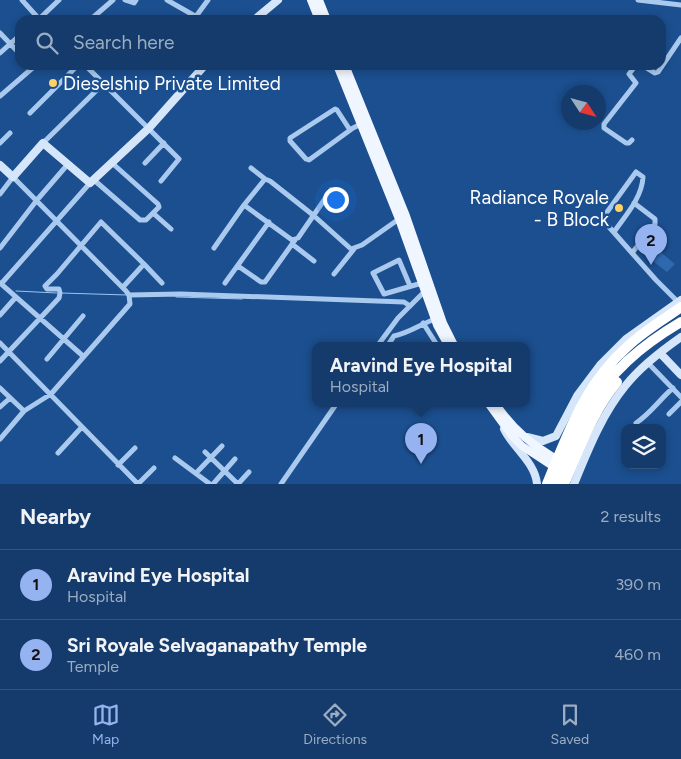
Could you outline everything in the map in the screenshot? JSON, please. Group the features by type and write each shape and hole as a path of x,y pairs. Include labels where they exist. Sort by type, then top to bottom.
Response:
{"highway":[{"path":"538,484 543,482 548,484 582,402 603,371 635,340 680,302"},
{"path":"556,484 587,413 607,384 637,352 681,323"},
{"path":"564,484 593,419 611,389 642,356 681,323"}],"main road":[{"path":"311,0 317,15"},
{"path":"318,0 325,15"},
{"path":"339,70 426,286 452,342"},
{"path":"347,70 406,216 435,319 446,342"},
{"path":"490,407 499,421 522,446 562,467"},
{"path":"498,407 515,430 562,467"}],"street":[{"path":"22,0 35,15"},
{"path":"44,15 59,0"},
{"path":"96,15 113,0"},
{"path":"125,0 134,3 136,0"},
{"path":"167,0 193,15"},
{"path":"197,15 208,0"},
{"path":"260,15 278,0"},
{"path":"638,0 681,5"},
{"path":"0,33 15,48"},
{"path":"666,60 681,38"},
{"path":"0,53 15,39"},
{"path":"0,96 29,70"},
{"path":"30,113 73,70"},
{"path":"90,70 179,159 161,181"},
{"path":"84,356 1,284 92,181 150,128 201,70"},
{"path":"632,70 629,74 636,83 604,124 604,128 626,143 632,140"},
{"path":"0,194 43,143 104,83"},
{"path":"350,130 335,109 290,138 290,141 308,160 361,124"},
{"path":"0,143 10,133"},
{"path":"43,143 140,220 146,220 158,207 157,202 112,162"},
{"path":"145,163 164,143"},
{"path":"0,248 68,164"},
{"path":"0,165 122,286 129,295 130,304 50,394 24,411 0,439"},
{"path":"251,168 313,215 342,242 354,249"},
{"path":"515,430 539,441 549,440 556,436 578,396 601,364 626,339 680,302 632,253 602,219 636,172 643,177 642,186 634,203 614,232"},
{"path":"214,248 244,205 265,180"},
{"path":"238,266 261,282 265,282 331,190"},
{"path":"632,253 656,224 655,219 634,203"},
{"path":"244,205 292,240 314,261"},
{"path":"153,214 171,229"},
{"path":"334,274 354,249 400,220"},
{"path":"0,361 57,300 60,293 59,289 47,289 45,288 46,285 101,222 162,284"},
{"path":"225,283 269,222"},
{"path":"410,286 399,260 373,273 384,294 410,286 426,286"},
{"path":"122,286 144,264"},
{"path":"380,342 426,286"},
{"path":"129,295 181,294 404,302 410,306"},
{"path":"0,316 16,296"},
{"path":"46,359 83,316"},
{"path":"390,342 394,336 404,334 423,323 435,319"},
{"path":"423,323 435,342"},
{"path":"574,484 595,435 611,404 627,384 648,363 681,337"},
{"path":"0,343 138,484 154,468"},
{"path":"660,353 681,375"},
{"path":"648,363 681,397"},
{"path":"0,388 24,411"},
{"path":"636,423 644,418 673,388"},
{"path":"0,407 10,398"},
{"path":"669,414 681,402"},
{"path":"281,484 334,407"},
{"path":"499,421 511,442 530,466 538,484"},
{"path":"58,453 82,428"},
{"path":"198,471 222,446"},
{"path":"118,464 135,448"},
{"path":"205,452 238,484 249,472"},
{"path":"175,458 212,483 235,459"}],"shaded area":[{"path":"658,250 675,264 667,272 650,259"}],"waterway":[{"path":"16,291 57,293"},
{"path":"61,293 127,295"},
{"path":"176,297 242,299"}],"place":[{"name":"Dieselship Private Limited","path":"53,83"},
{"name":"Radiance Royale - B Block","path":"619,208"},
{"name":"Sri Royale Selvaganapathy Temple","path":"651,265"},
{"name":"Aravind Eye Hospital","path":"421,464"}]}
